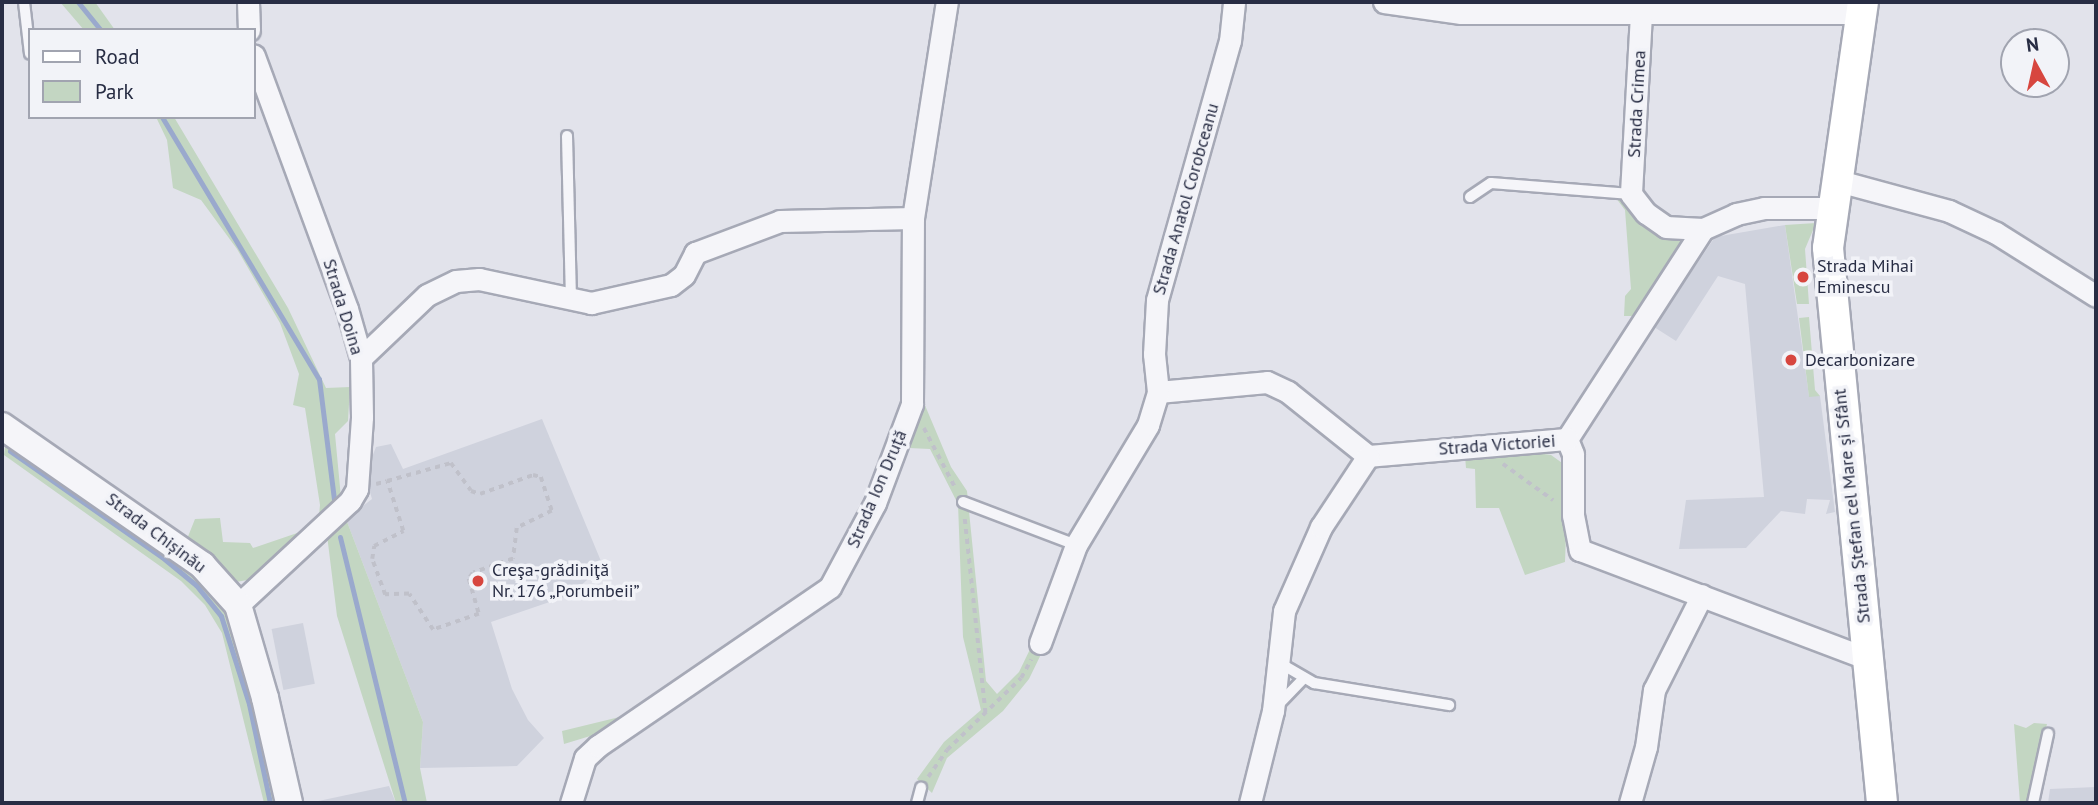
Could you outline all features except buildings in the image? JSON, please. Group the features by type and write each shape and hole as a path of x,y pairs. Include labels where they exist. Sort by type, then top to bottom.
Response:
{"main road":[{"name":"Strada Ștefan cel Mare și Sfânt","path":"1861,7 1833,194 1829,274 1882,803"}],"street":[{"path":"248,2 249,28"},
{"name":"Strada Ion Druță","path":"571,803 585,758 598,746 830,587 875,503 912,404 913,218 947,2"},
{"name":"Strada Anatol Corobceanu","path":"1040,643 1076,545 1149,425 1158,392 1154,354 1157,300 1230,41 1234,2"},
{"path":"1384,2 1462,7 1652,9 1861,7"},
{"name":"Strada Crimea","path":"1631,194 1652,9"},
{"name":"Strada Doina","path":"256,62 360,358 357,489"},
{"path":"1631,194 1646,213 1666,227 1703,229 1736,214 1833,194 1949,211 2035,255 2096,296"},
{"path":"360,358 427,295 456,281 479,279 571,302 591,303 671,285 684,275 695,253 780,221 913,218"},
{"path":"1567,439 1703,229"},
{"path":"1158,392 1267,382 1308,407 1368,456 1321,527 1284,611 1273,711 1250,803"},
{"name":"Strada Chișinău","path":"2,426 202,565 238,605 265,698 289,803"},
{"name":"Strada Victoriei","path":"1368,456 1567,439 1573,454 1573,515 1580,550 1868,659"},
{"path":"238,605 351,501 357,489"},
{"path":"1630,803 1646,747 1654,690 1702,595"}],"lane":[{"path":"24,2 28,37"},
{"path":"567,136 571,302"},
{"path":"1470,197 1491,183 1631,194"},
{"path":"963,502 1076,545"},
{"path":"1277,661 1302,680 1449,705"},
{"path":"1273,711 1302,680"},
{"path":"2033,803 2048,734"},
{"path":"917,803 921,788"}],"path":[{"path":"912,404 963,502 986,714"},
{"path":"1481,448 1573,515"},
{"path":"357,489 451,463 471,491 480,494 533,475 541,477 552,511 517,528 513,559 473,573 469,579 479,614 433,630 409,594 385,595 372,559 374,546 403,531 387,481"},
{"path":"921,788 947,750 1021,678 1040,643"}],"shaded area":[{"path":"1785,225 1809,396 1820,396 1835,512 1826,514 1830,500 1807,499 1805,514 1781,511 1746,548 1679,549 1686,500 1764,497 1745,284 1718,276 1676,341 1654,327 1715,237"},
{"name":"Creşa-grădiniţă Nr. 176 „Porumbeii”","path":"542,419 603,566 570,595 491,622 512,689 528,720 544,738 517,766 420,768 423,722 346,519 372,499 365,475 376,447 391,444 403,469"},
{"path":"303,623 315,684 283,690 272,629"},
{"path":"389,786 396,803 309,803"},
{"path":"2096,787 2096,803 2048,803 2050,789"}],"green space":[{"path":"60,2 95,2 114,28 82,28"},
{"path":"157,119 175,119 288,308 326,388 350,387 348,421 335,434 341,498 253,579 236,582 226,581 187,539 195,519 220,518 223,542 250,543 253,548 306,530 319,516 320,505 305,408 293,405 299,374 280,323 237,249 201,200 173,188 167,140"},
{"path":"1616,198 1630,201 1688,237 1636,316 1624,316 1625,296 1631,289 1625,210"},
{"path":"1816,223 1805,249 1809,304 1797,304 1785,225"},
{"path":"1809,317 1815,390 1820,396 1809,397 1799,318"},
{"path":"918,400 924,403 951,467 967,491 986,681 997,694 1019,672 1034,641 1045,646 1029,679 1003,711 947,758 932,793 917,779 944,742 981,710 963,637 958,504 930,449 909,448"},
{"path":"6,439 186,564 215,594 233,622 254,693 276,803 264,803 222,633 205,605 181,581 4,455"},
{"path":"1517,450 1551,455 1565,465 1568,480 1565,562 1525,575 1499,508 1476,508 1475,469 1466,468 1465,456"},
{"path":"346,519 423,722 420,768 427,803 396,803 337,616 327,535"},
{"path":"636,713 610,730 564,744 562,731"},
{"path":"2034,723 2047,724 2027,803 2020,803 2014,724 2026,728"}],"waterway":[{"path":"78,2 99,28"},
{"path":"163,119 319,379 334,500"},
{"path":"10,451 162,557 196,585 221,616 249,704 270,803"},
{"path":"340,537 405,803"}],"place":[{"name":"Strada Mihai Eminescu","path":"1803,277"},
{"name":"Decarbonizare","path":"1791,360"},
{"name":"Creşa-grădiniţă Nr. 176 „Porumbeii”","path":"478,581"}]}
